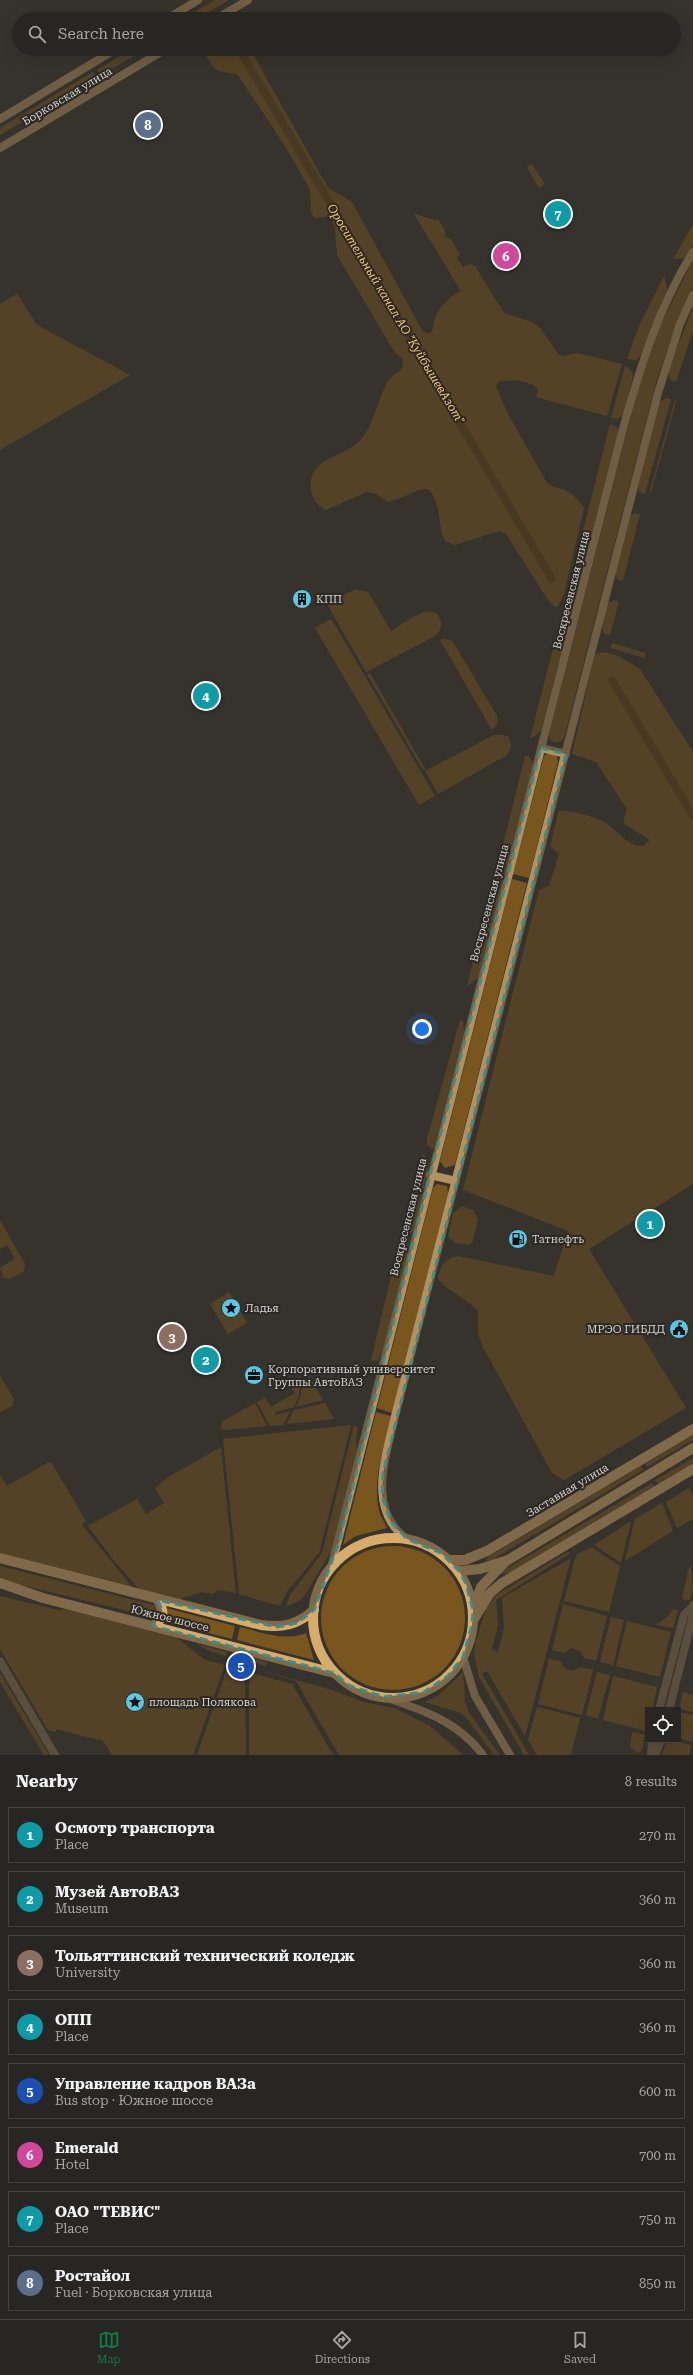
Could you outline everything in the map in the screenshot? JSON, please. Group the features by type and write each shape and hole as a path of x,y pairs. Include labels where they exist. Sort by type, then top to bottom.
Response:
{"main road":[{"path":"178,12 198,0"},
{"path":"228,12 248,0"},
{"name":"Борковская улица","path":"0,119 104,56"},
{"name":"Борковская улица","path":"0,148 154,56"},
{"name":"Воскресенская улица","path":"330,1568 430,1175 640,368 676,279 693,252"},
{"path":"407,1539 400,1534 386,1513 382,1496 383,1473 397,1409 660,387 680,324 693,295"},
{"path":"541,748 566,754"},
{"path":"430,1175 456,1181"},
{"name":"Заставная улица","path":"449,1560 465,1560 487,1551 693,1429"},
{"path":"458,1571 480,1570 508,1560 693,1448"},
{"path":"384,1697 399,1697 424,1692 448,1676 463,1657 472,1625 483,1601 502,1583 693,1469"},
{"path":"472,1625 473,1610 471,1597 458,1571 449,1560 431,1547 407,1539 386,1538 363,1544 343,1555 330,1568 320,1588 314,1610 315,1635 318,1648 334,1673 350,1686 426,1711 444,1720 460,1730 483,1755"},
{"name":"Южное шоссе","path":"0,1558 158,1600 239,1620 278,1627 297,1623 314,1610"},
{"path":"473,1610 481,1587 508,1560"},
{"name":"Южное шоссе","path":"0,1583 43,1598 334,1673"},
{"path":"153,1626 164,1613 158,1600"},
{"path":"463,1657 476,1696 510,1755"}],"street":[{"path":"660,1707 684,1615 693,1605"},
{"path":"670,1707 692,1619 693,1605"},
{"path":"0,1661 55,1755"},
{"path":"651,1755 652,1743"},
{"path":"655,1755 660,1743"}],"highlighted area":[{"path":"541,748 566,754 383,1473 382,1496 391,1522 407,1539 441,1553 459,1571 466,1584 473,1610 472,1625 463,1657 448,1676 424,1692 384,1697 350,1686 334,1673 153,1626 163,1613 158,1600 277,1627 297,1623 314,1610 339,1542 430,1175"}],"shaded area":[{"path":"215,0 229,0 208,12 195,12"},
{"path":"120,56 134,56 101,75 97,70"},
{"path":"206,56 254,56 328,188 352,202 423,332 430,333 433,329 435,318 440,309 449,299 461,291 414,214 439,221 445,230 445,237 451,239 460,255 457,258 463,267 470,264 475,266 504,313 532,322 540,328 559,355 565,356 577,353 622,364 607,416 536,397 538,389 535,386 525,382 502,381 498,382 496,387 509,416 547,483 571,494 584,508 564,594 558,606 555,607 550,603 506,534 499,531 455,545 445,541 435,500 428,489 419,490 388,502 376,494 367,492 326,510 320,506 312,496 311,478 315,470 321,463 348,450 363,437 371,424 388,381 403,367 402,358 395,353 337,255 335,229 332,220 327,217 315,218 312,214 310,207 310,190 292,157 274,129 237,74 219,71 212,66"},
{"path":"93,72 97,78 0,135 0,128"},
{"path":"532,164 545,184 539,188 527,167"},
{"path":"693,224 693,245 684,258 673,259"},
{"path":"693,260 693,287 678,318 656,382 564,738 559,742 552,741 549,734 637,393 659,328"},
{"path":"664,276 667,289 640,356 636,360 627,359 639,326"},
{"path":"17,294 37,325 130,375 0,450 0,304"},
{"path":"693,307 693,331 676,382 670,379 668,371"},
{"path":"625,366 631,370 633,376 623,415 617,419 611,418"},
{"path":"666,398 671,399 645,494 639,492 638,488 659,403"},
{"path":"675,400 676,402 651,492 649,494"},
{"path":"610,424 617,427 619,432 541,731 530,739"},
{"path":"634,513 640,514 623,581 618,580 615,574 630,517"},
{"path":"356,589 368,592 391,631 409,619 424,612 436,614 440,619 440,630 435,636 366,672 327,604"},
{"path":"614,600 619,601 610,635 604,634 602,628 608,603"},
{"path":"329,620 332,620 435,796 419,805 315,628"},
{"path":"440,640 451,640 455,645 497,716 497,724 492,730"},
{"path":"612,643 645,653 644,658 611,648"},
{"path":"605,652 618,656 640,669 693,752 693,1184 589,1249 686,1408 564,1480 552,1473 483,1347 478,1334 478,1311 468,1302 442,1284 438,1279 440,1270 446,1261 458,1256 554,1276 568,1231 463,1190 539,890 549,886 559,854 550,846 559,810 594,817 609,825 627,841 637,846 643,846 650,840 623,823 627,809 596,762 572,754 595,654"},
{"path":"370,673 425,769 423,770 367,674"},
{"path":"494,735 509,737 511,747 507,755 438,794 425,771"},
{"path":"549,753 557,756 558,762 529,878 513,874 544,756"},
{"path":"525,756 529,756 533,763 505,871 497,869"},
{"path":"495,874 504,876 478,978 467,986"},
{"path":"512,879 527,883 455,1165 445,1168 440,1161"},
{"path":"460,1020 463,1021 464,1032 434,1148 432,1149 427,1145 427,1139"},
{"path":"423,1154 428,1160 429,1166 414,1229 410,1234 402,1233"},
{"path":"437,1184 447,1186 448,1193 392,1413 377,1408 433,1188"},
{"path":"462,1206 473,1210 478,1219 473,1241 468,1245 455,1243 448,1237 453,1213"},
{"path":"0,1220 25,1264 24,1271 10,1279 4,1278 0,1268 15,1258 7,1245 0,1249"},
{"path":"400,1239 408,1242 409,1248 383,1350 378,1360 373,1361 371,1360"},
{"path":"229,1292 247,1323 228,1334 210,1304"},
{"path":"308,1374 323,1400 296,1407 301,1395 302,1377"},
{"path":"0,1375 14,1400 12,1406 0,1412"},
{"path":"300,1379 299,1395 294,1407 275,1412 276,1415 290,1411 283,1425 270,1426 257,1402 265,1398 271,1407 295,1393 289,1385"},
{"path":"255,1403 267,1426 224,1430 220,1428 223,1421"},
{"path":"325,1403 334,1419 287,1424 294,1410"},
{"path":"376,1412 391,1416 382,1453 377,1490 380,1514 387,1528 356,1536 343,1545"},
{"path":"351,1425 319,1553 286,1593 280,1606 239,1594 223,1439"},
{"path":"354,1425 358,1428 356,1438 357,1454 332,1550 304,1596 299,1601 286,1607 290,1595 322,1553"},
{"path":"693,1435 693,1440 647,1467 645,1464"},
{"path":"221,1447 236,1593 217,1590 214,1594 201,1592 180,1599 139,1589 115,1562 88,1526 137,1499 146,1514 164,1503 155,1488 170,1476"},
{"path":"693,1458 693,1463 658,1484 655,1480"},
{"path":"51,1462 86,1521 82,1525 133,1588 0,1553 0,1475 7,1486"},
{"path":"641,1466 643,1470 490,1561 486,1560 488,1557"},
{"path":"652,1483 654,1486 507,1574 502,1574 504,1570"},
{"path":"689,1488 693,1495 693,1519 677,1528 666,1502"},
{"path":"662,1503 673,1531 625,1561 635,1519"},
{"path":"631,1521 621,1563 594,1545"},
{"path":"393,1546 414,1549 427,1555 439,1562 449,1572 462,1597 465,1618 462,1639 456,1652 449,1664 439,1674 414,1687 393,1690 372,1687 359,1681 347,1674 337,1664 324,1639 321,1618 324,1597 330,1584 337,1572 347,1562 372,1549"},
{"path":"591,1547 620,1566 609,1612 564,1601 576,1555"},
{"path":"567,1552 571,1553 496,1600 498,1624 492,1650 498,1652 504,1628 502,1598 571,1558 525,1736 487,1671 482,1674 529,1755 524,1755 479,1677 474,1654 476,1640 486,1609 496,1595"},
{"path":"690,1564 692,1591 690,1599 685,1601 682,1597"},
{"path":"0,1566 157,1606 159,1607 157,1618 5,1581 0,1579"},
{"path":"0,1596 58,1610 69,1609 173,1635 205,1660 225,1665 193,1755 112,1755 103,1741 56,1729 56,1732 48,1730 0,1649"},
{"path":"563,1604 607,1616 596,1661 584,1658 580,1651 571,1648 564,1653 552,1650"},
{"path":"166,1608 235,1626 232,1639 162,1621 168,1616"},
{"path":"673,1609 678,1610 673,1628 656,1625 668,1616"},
{"path":"611,1617 624,1620 613,1665 600,1662"},
{"path":"627,1621 671,1632 660,1677 616,1666"},
{"path":"240,1627 273,1635 289,1637 306,1633 314,1660 237,1640"},
{"path":"197,1644 227,1652 226,1656 209,1651"},
{"path":"233,1653 267,1662 266,1666 232,1657"},
{"path":"549,1658 561,1662 565,1669 574,1671 581,1667 593,1670 582,1715 538,1704"},
{"path":"228,1666 245,1671 246,1755 197,1755"},
{"path":"254,1668 335,1691 364,1702 394,1708 430,1726 463,1755 339,1755 296,1681"},
{"path":"249,1672 292,1684 333,1755 249,1755"},
{"path":"463,1672 465,1701 469,1713 500,1755 494,1755 465,1716 458,1712 425,1702 439,1695"},
{"path":"597,1672 610,1675 598,1719 586,1715"},
{"path":"0,1673 49,1755 44,1755 0,1682"},
{"path":"613,1676 657,1687 653,1707 645,1707 645,1731 603,1720"},
{"path":"683,1692 693,1695 693,1712 681,1709 681,1707 679,1707"},
{"path":"537,1707 580,1718 571,1755 537,1755 528,1740"},
{"path":"681,1713 693,1715 692,1742 681,1739"},
{"path":"632,1732 645,1735 642,1750 638,1753 630,1747"},
{"path":"666,1743 681,1743 691,1745 689,1755 662,1755"}],"waterway":[{"name":"Оросительный канал АО \"КуйбышевАзот\"","path":"243,56 552,579"},
{"name":"Оросительный канал АО \"КуйбышевАзот\"","path":"612,680 693,816"}],"place":[{"name":"Ростайол","path":"148,125"},
{"name":"ОАО \"ТЕВИС\"","path":"558,214"},
{"name":"Emerald","path":"506,256"},
{"name":"КПП","path":"302,599"},
{"name":"ОПП","path":"206,696"},
{"name":"Осмотр транспорта","path":"650,1224"},
{"name":"Татнефть","path":"518,1239"},
{"name":"Ладья","path":"231,1308"},
{"name":"МРЭО ГИБДД","path":"679,1329"},
{"name":"Тольяттинский технический коледж","path":"172,1337"},
{"name":"Музей АвтоВАЗ","path":"206,1360"},
{"name":"Корпоративный университет Группы АвтоВАЗ","path":"254,1375"},
{"name":"Управление кадров ВАЗа","path":"241,1666"},
{"name":"площадь Полякова","path":"135,1702"}]}
